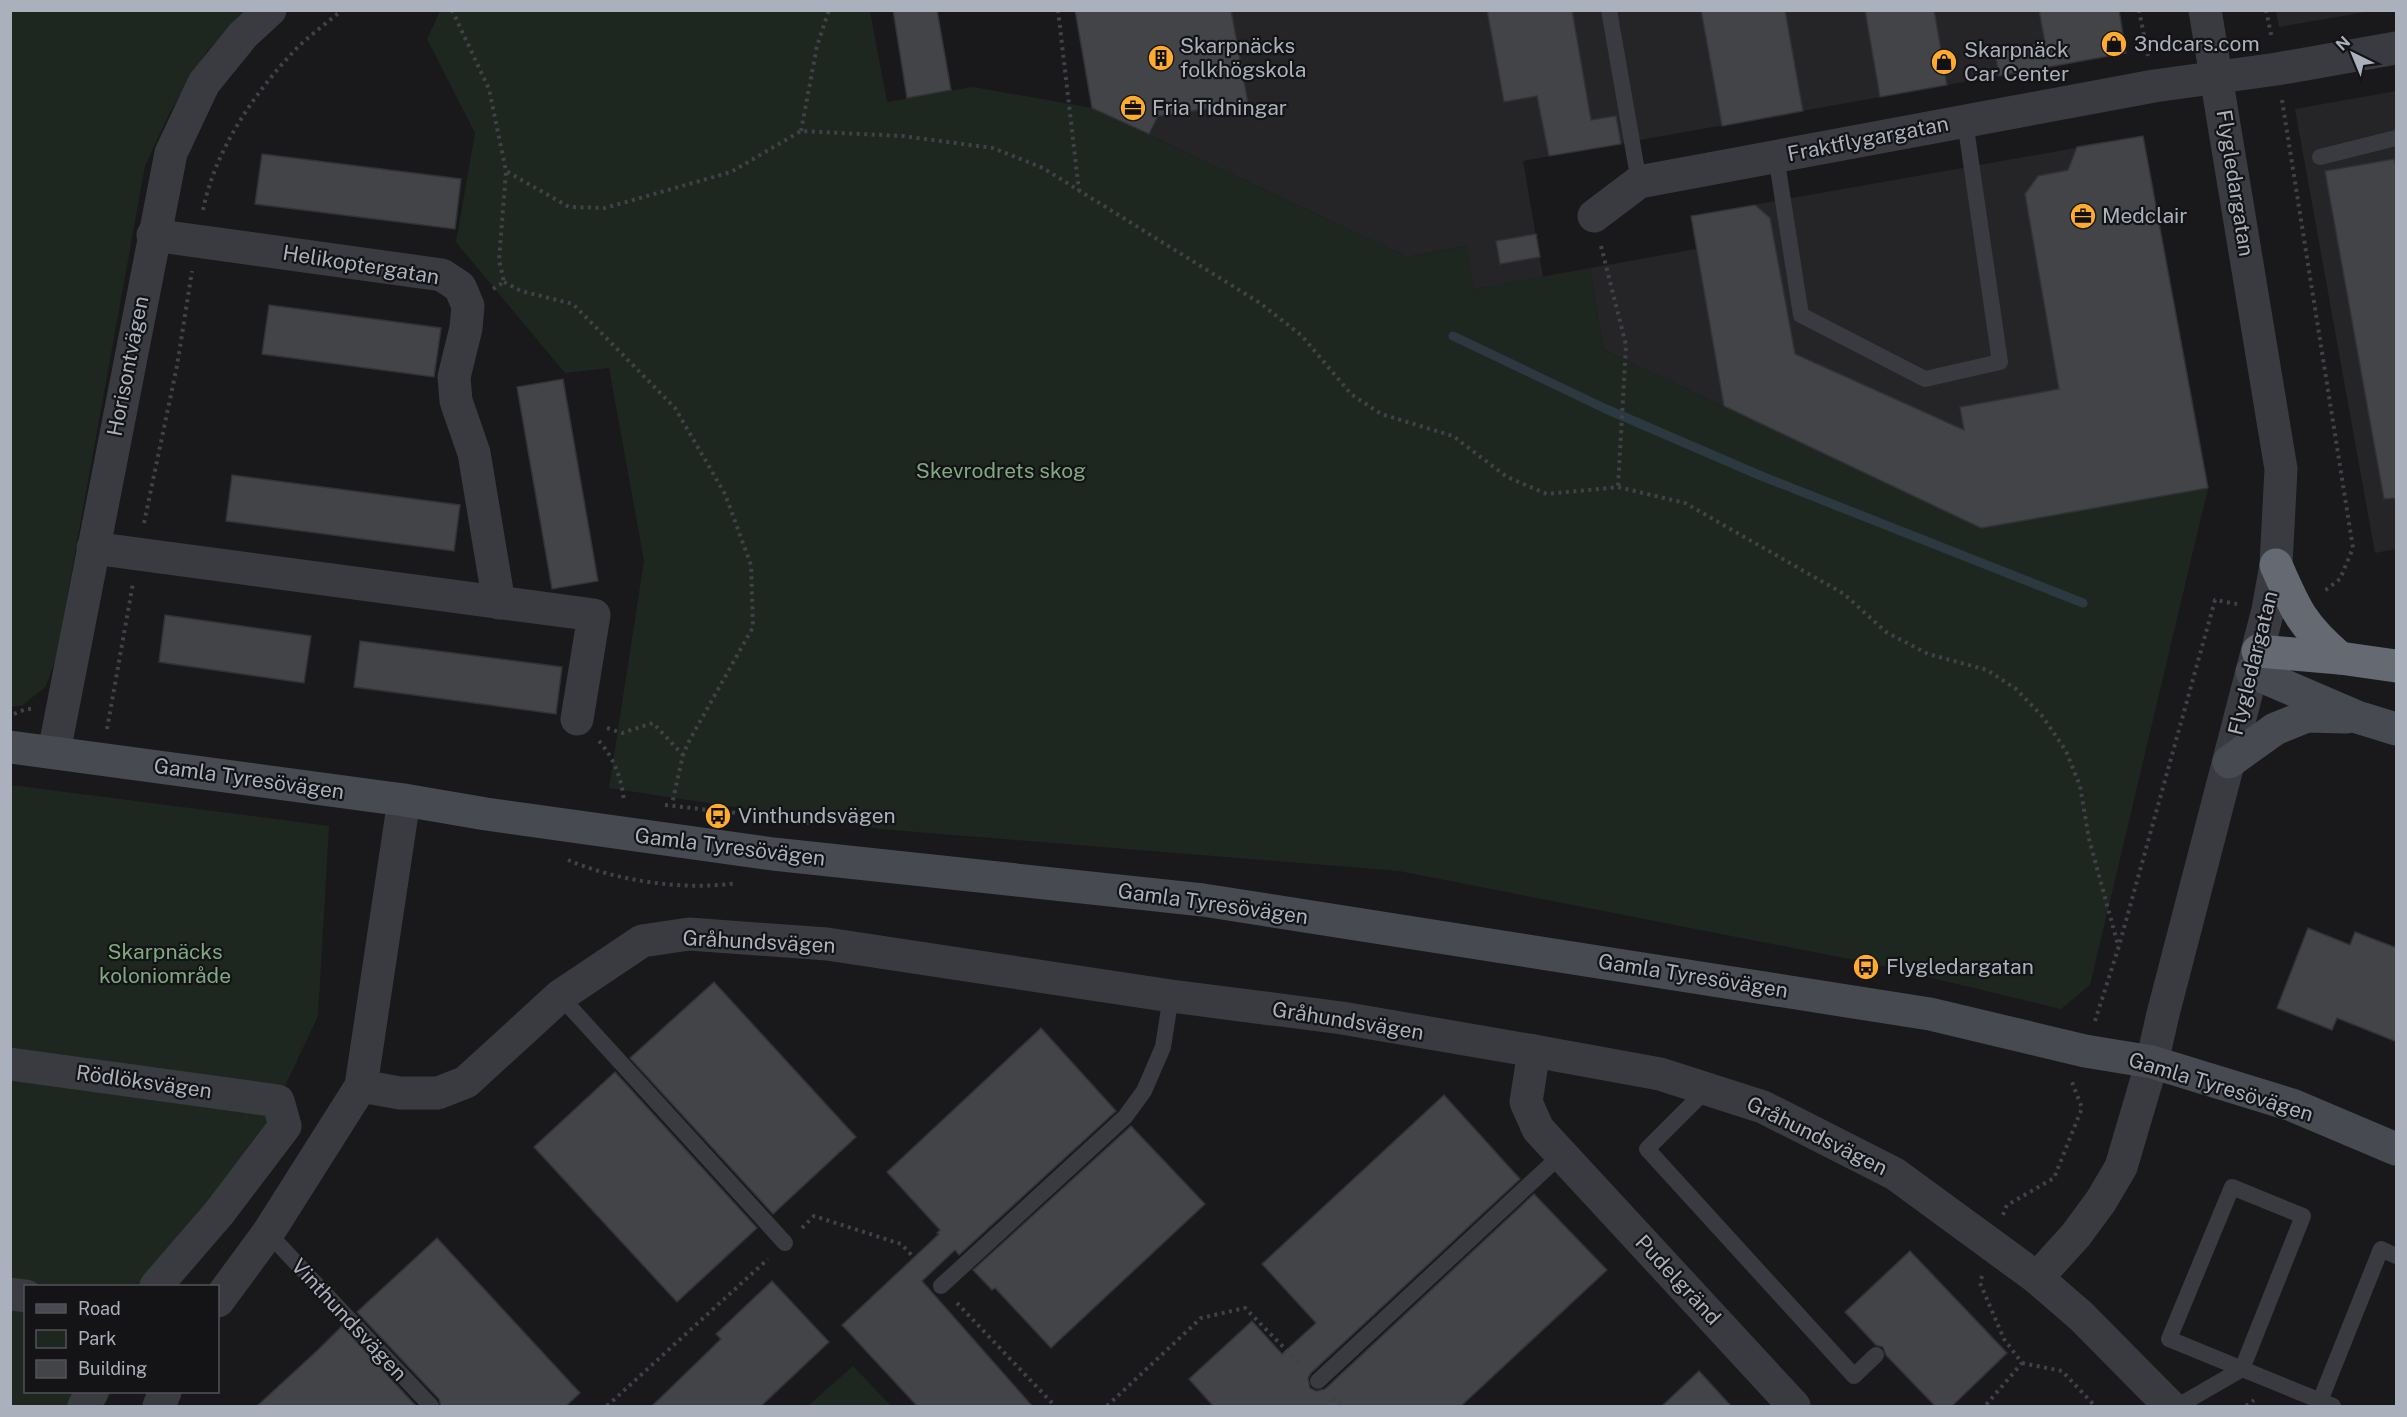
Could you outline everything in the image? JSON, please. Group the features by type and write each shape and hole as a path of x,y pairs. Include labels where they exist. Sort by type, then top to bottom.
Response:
{"highway":[{"path":"2276,564 2281,609 2340,658"},
{"path":"2255,662 2340,658 2397,666"}],"street":[{"name":"Horisontvägen","path":"54,752 153,235 171,153 204,83 243,35 270,10"},
{"name":"Flygledargatan","path":"2205,10 2281,469 2276,564"},
{"name":"Fraktflygargatan","path":"1594,216 1639,182 2154,87 2397,48"},
{"name":"Helikoptergatan","path":"153,235 442,275 460,287 468,306"},
{"path":"468,306 466,328 454,377 456,401 474,453 499,603"},
{"path":"93,548 594,615 577,719"},
{"name":"Flygledargatan","path":"2037,1278 2101,1201 2121,1167 2152,1062 2255,662 2281,609"},
{"path":"2255,662 2357,717 2397,729"},
{"path":"2229,762 2275,729 2307,716 2357,717"},
{"name":"Gamla Tyresövägen","path":"10,747 404,800 486,814 773,854 1203,900 1930,1014 2085,1051 2152,1062 2292,1105 2397,1149"},
{"path":"219,1300 268,1233 361,1086 404,800"},
{"name":"Gråhundsvägen","path":"361,1086 400,1094 438,1094 466,1082 560,996 642,941 689,934 826,944 1171,996 1342,1018 1534,1051 1660,1074 1763,1107 1895,1174 2037,1278 2081,1316 2170,1407"},
{"name":"Pudelgränd","path":"1534,1051 1526,1102 1538,1129 1794,1407"},
{"name":"Rödlöksvägen","path":"10,1064 278,1101 285,1126 219,1213 158,1285"},
{"path":"84,1407 91,1393"},
{"path":"159,1407 165,1393"}],"lane":[{"path":"1609,10 1639,182"},
{"path":"1776,156 1801,315 1925,379 2000,362 1965,121"},
{"path":"2320,157 2397,138"},
{"path":"560,996 785,1243"},
{"path":"941,1286 1125,1117 1144,1091 1163,1047 1171,996"},
{"path":"1707,1089 1647,1149 1854,1376 1876,1355"},
{"path":"1318,1381 1562,1154"},
{"path":"2178,1407 2242,1369 2303,1216 2232,1187 2169,1339 2242,1369 2327,1404 2381,1249 2397,1256"},
{"name":"Vinthundsvägen","path":"268,1233 431,1407"}],"path":[{"path":"106,733 138,554 177,366 206,196 224,150 252,100 297,48 342,10"},
{"path":"453,10 489,89 506,171 499,260 504,282 521,291 573,304 675,408 725,494 751,565 753,627 683,755 672,804"},
{"path":"801,131 817,46 829,10"},
{"path":"1058,10 1079,191"},
{"path":"2139,10 2154,87"},
{"path":"2085,1051 2119,946 2215,600 2281,609 2320,594 2340,579 2353,548 2266,10"},
{"path":"506,171 568,207 605,208 731,172 801,131 902,136 993,148 1043,168 1260,303 1302,336 1351,394 1381,414 1453,436 1507,477 1547,494 1618,487 1685,503 1844,594 1886,632 1928,654 1987,670 2016,689 2043,717 2066,751 2080,786 2089,839 2119,946"},
{"path":"1594,216 1626,345 1618,487"},
{"path":"468,306 504,282"},
{"path":"577,719 622,733 653,723 683,755"},
{"path":"577,719 611,754 623,790 624,809"},
{"path":"2072,1082 2082,1108 2054,1178 2007,1205 1990,1244 1980,1283 2004,1339 2022,1363 2062,1371 2095,1407"},
{"path":"607,1407 814,1216 901,1244 1055,1407"},
{"path":"1107,1407 1201,1318 1245,1308 1341,1407"},
{"path":"1985,1407 2022,1363"}],"shaded area":[{"path":"2119,10 2126,53 1523,161 1543,277 1474,289 1466,246 1407,257 1092,108 1075,11"},
{"path":"2276,10 2371,11 2279,27"},
{"path":"2396,91 2396,549 2375,553 2295,109"},
{"path":"2143,136 2208,488 1981,528 1604,350 1590,268 1696,249 1691,216"}],"green space":[{"path":"10,11 247,11 207,51 170,112 145,166 56,658 46,686 23,705 11,707"},
{"name":"Skevrodrets skog","path":"440,11 870,11 887,102 973,87 1092,108 1407,257 1467,246 1474,289 1590,268 1604,350 1981,528 2208,488 2090,985 2061,1009 1870,963 1399,871 880,829 609,788 644,561 609,368 565,373 456,242 475,133 427,39"},
{"name":"Skarpnäcks koloniområde","path":"11,785 329,826 318,1016 270,1118 171,1285 24,1285 24,1393 111,1393 104,1406 11,1406"},
{"path":"853,1366 891,1406 808,1406"}],"building":[{"path":"893,10 937,10 951,90 907,98"},
{"name":"Skarpnäcks folkhögskola","path":"1075,10 1231,10 1248,103 1158,116 1149,134 1092,108"},
{"path":"1487,10 1572,10 1591,120 1616,116 1621,144 1549,156 1537,96 1504,102"},
{"path":"1701,10 1785,10 1803,111 1722,126"},
{"path":"1865,10 1934,10 1947,85 1880,97"},
{"path":"2039,10 2119,10 2126,53 1999,76 1995,52 2045,43"},
{"path":"2143,136 2208,488 1981,528 1724,406 1691,216 1755,205 1770,218 1795,354 1964,430 1960,407 2059,389 2025,194 2038,176 2068,170 2077,147"},
{"path":"262,154 461,179 455,229 255,204"},
{"path":"2394,159 2397,171 2397,498 2384,499 2325,171"},
{"path":"1536,234 1540,257 1500,264 1496,241"},
{"path":"269,305 441,328 434,377 262,354"},
{"path":"563,379 598,581 552,589 517,387"},
{"path":"232,475 460,505 454,551 226,521"},
{"path":"165,615 311,636 304,683 159,662"},
{"path":"360,641 562,667 556,714 354,687"},
{"path":"2308,928 2350,945 2355,932 2397,948 2397,1042 2337,1018 2332,1030 2277,1008"},
{"path":"714,982 856,1137 773,1214 630,1058"},
{"path":"1041,1028 1116,1111 959,1255 955,1250 922,1281 1033,1407 918,1407 842,1325 939,1234 937,1233 940,1230 887,1172"},
{"path":"615,1072 757,1228 677,1302 534,1147"},
{"path":"1444,1095 1520,1179 1311,1373 1308,1378 1310,1388 1316,1391 1325,1389 1534,1194 1607,1270 1460,1407 1214,1407 1189,1379 1252,1321 1282,1354 1316,1323 1262,1264"},
{"path":"1131,1126 1205,1204 1051,1348 995,1288 992,1290 973,1270"},
{"path":"437,1238 580,1393 565,1407 441,1407 439,1399 357,1312"},
{"path":"1910,1251 2007,1353 1951,1407 1936,1407 1886,1355 1883,1347 1876,1345 1845,1312"},
{"path":"772,1281 829,1342 760,1407 651,1407 721,1339 716,1334"},
{"path":"342,1326 417,1407 256,1407 319,1349"},
{"path":"1699,1371 1732,1407 1661,1407"}],"waterway":[{"path":"1453,336 1606,409 1759,475 2083,603"}],"place":[{"name":"3ndcars.com","path":"2114,44"},
{"name":"Skarpnäcks folkhögskola","path":"1161,58"},
{"name":"Skarpnäck Car Center","path":"1944,62"},
{"name":"Fria Tidningar","path":"1133,108"},
{"name":"Medclair","path":"2083,216"},
{"name":"Vinthundsvägen","path":"718,816"},
{"name":"Flygledargatan","path":"1866,967"}]}
